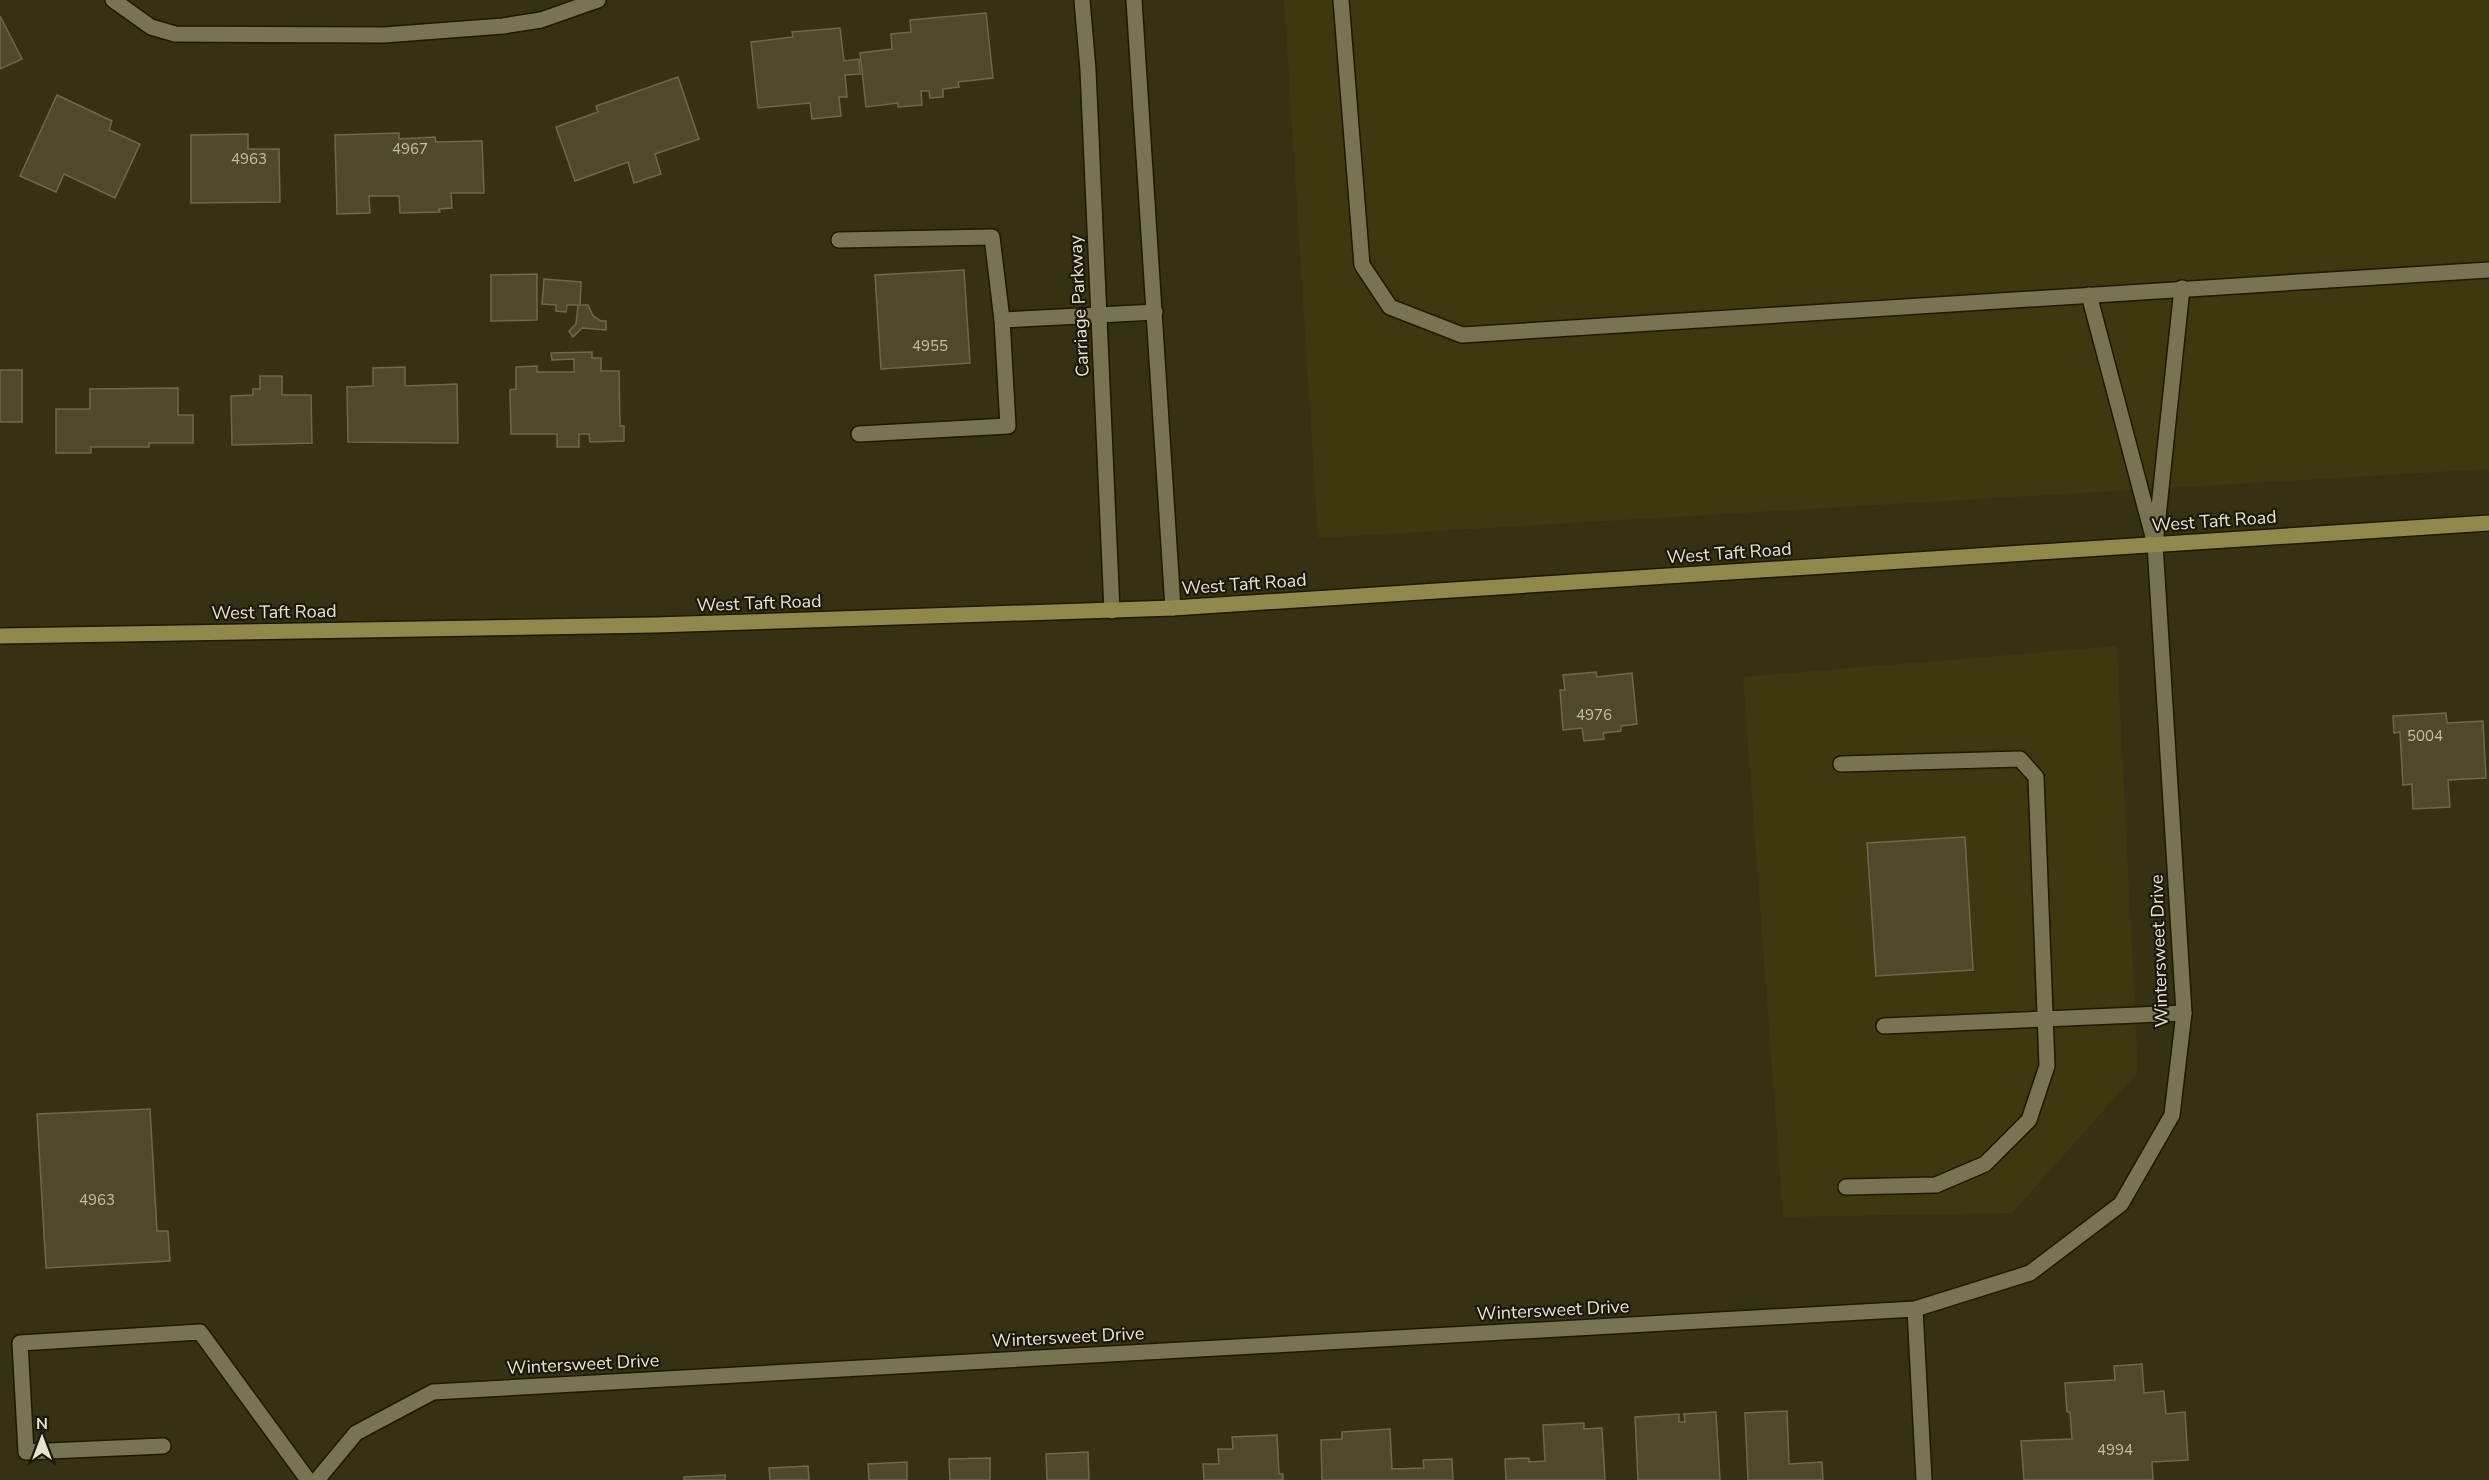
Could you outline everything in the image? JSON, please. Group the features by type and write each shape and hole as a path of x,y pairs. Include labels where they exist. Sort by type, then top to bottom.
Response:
{"main road":[{"name":"West Taft Road","path":"0,636 664,625 1112,611 2489,523"}],"street":[{"path":"113,0 151,27 175,34 372,35 502,26 542,20 598,0"},
{"name":"Carriage Parkway","path":"1082,0 1088,70 1112,611"},
{"path":"1134,0 1173,608"},
{"path":"1341,0 1362,266 1390,308 1462,335 2489,270"},
{"path":"839,240 992,237 1002,320 1008,426 859,434"},
{"path":"2155,544 2182,288"},
{"path":"2089,295 2155,544"},
{"path":"1002,320 1155,312"},
{"name":"Wintersweet Drive","path":"317,1480 356,1433 433,1392 1915,1309 2030,1273 2121,1204 2172,1115 2184,1013 2155,544"},
{"path":"1841,764 2020,759 2036,777 2047,1066 2029,1120 1985,1164 1936,1185 1846,1186"},
{"path":"1884,1026 2184,1013"},
{"path":"1915,1309 1924,1480"},
{"path":"162,1446 26,1452 20,1343 200,1332 308,1480"}],"shaded area":[{"path":"1284,0 2489,0 2489,469 1318,538"},
{"path":"2117,646 2138,1072 2012,1213 1783,1217 1743,677"}],"building":[{"path":"986,13 993,78 958,82 959,87 943,89 943,97 930,98 929,91 921,91 922,105 898,107 898,103 866,107 860,53 892,49 891,34 911,32 910,20"},
{"path":"0,16 22,59 0,69"},
{"path":"840,28 844,61 859,59 860,74 845,75 847,97 839,97 841,116 812,119 810,103 758,108 751,42 793,37 792,32"},
{"path":"678,77 699,139 655,154 661,174 634,183 628,162 575,181 556,127 598,112 596,106"},
{"path":"57,95 112,121 109,130 140,144 115,198 64,174 56,192 20,176"},
{"path":"399,133 399,139 435,137 436,142 482,141 484,193 451,193 452,208 439,209 440,212 400,213 399,196 369,196 370,213 337,214 335,135"},
{"path":"248,134 248,149 279,149 280,202 191,203 191,135"},
{"path":"964,270 970,363 881,369 875,275"},
{"path":"537,274 537,320 491,321 491,275"},
{"path":"544,279 581,282 580,305 588,305 593,316 606,321 606,330 582,328 573,337 569,331 576,324 578,305 567,305 566,312 556,311 556,305 542,304"},
{"path":"592,352 592,358 601,358 601,371 619,371 620,426 624,426 624,441 590,442 589,434 579,434 579,447 557,447 557,434 511,434 510,390 516,389 516,367 537,366 537,372 574,372 574,359 552,360 551,353"},
{"path":"405,367 405,386 457,384 458,443 348,442 347,387 373,386 373,368"},
{"path":"0,370 22,370 22,422 0,422"},
{"path":"260,376 282,376 282,395 311,395 312,443 232,445 231,396 253,395 253,389 260,389"},
{"path":"178,388 178,415 193,415 193,443 149,443 149,447 91,447 91,453 56,453 56,409 90,409 90,389"},
{"path":"1596,672 1597,677 1632,673 1637,724 1621,726 1621,731 1603,733 1604,739 1584,741 1582,728 1563,730 1560,690 1565,690 1563,675"},
{"path":"2446,713 2447,723 2483,721 2486,778 2448,780 2450,807 2413,809 2412,784 2403,785 2400,732 2394,733 2393,716"},
{"path":"1965,837 1973,970 1876,976 1867,843"},
{"path":"150,1109 157,1231 168,1231 170,1261 46,1268 37,1114"},
{"path":"2142,1364 2144,1393 2164,1391 2166,1414 2185,1412 2188,1460 2152,1462 2153,1480 2024,1480 2021,1441 2072,1439 2065,1383 2115,1380 2114,1366"},
{"path":"1787,1411 1789,1464 1822,1462 1823,1480 1748,1480 1745,1413"},
{"path":"1716,1412 1720,1480 1638,1480 1635,1417 1679,1414 1679,1422 1685,1422 1684,1414"},
{"path":"1584,1423 1584,1429 1602,1428 1605,1480 1506,1480 1505,1459 1529,1458 1529,1462 1545,1461 1543,1425"},
{"path":"1390,1429 1392,1469 1424,1468 1423,1460 1452,1459 1453,1480 1322,1480 1321,1440 1342,1439 1342,1432"},
{"path":"1277,1435 1279,1474 1283,1474 1283,1480 1204,1480 1203,1464 1219,1464 1218,1449 1233,1449 1232,1437"},
{"path":"1088,1452 1089,1480 1047,1480 1046,1454"},
{"path":"990,1458 990,1480 950,1480 949,1459"},
{"path":"907,1462 907,1480 869,1480 868,1464"},
{"path":"808,1466 809,1480 770,1480 769,1468"},
{"path":"725,1475 725,1480 684,1480 684,1477"}]}
